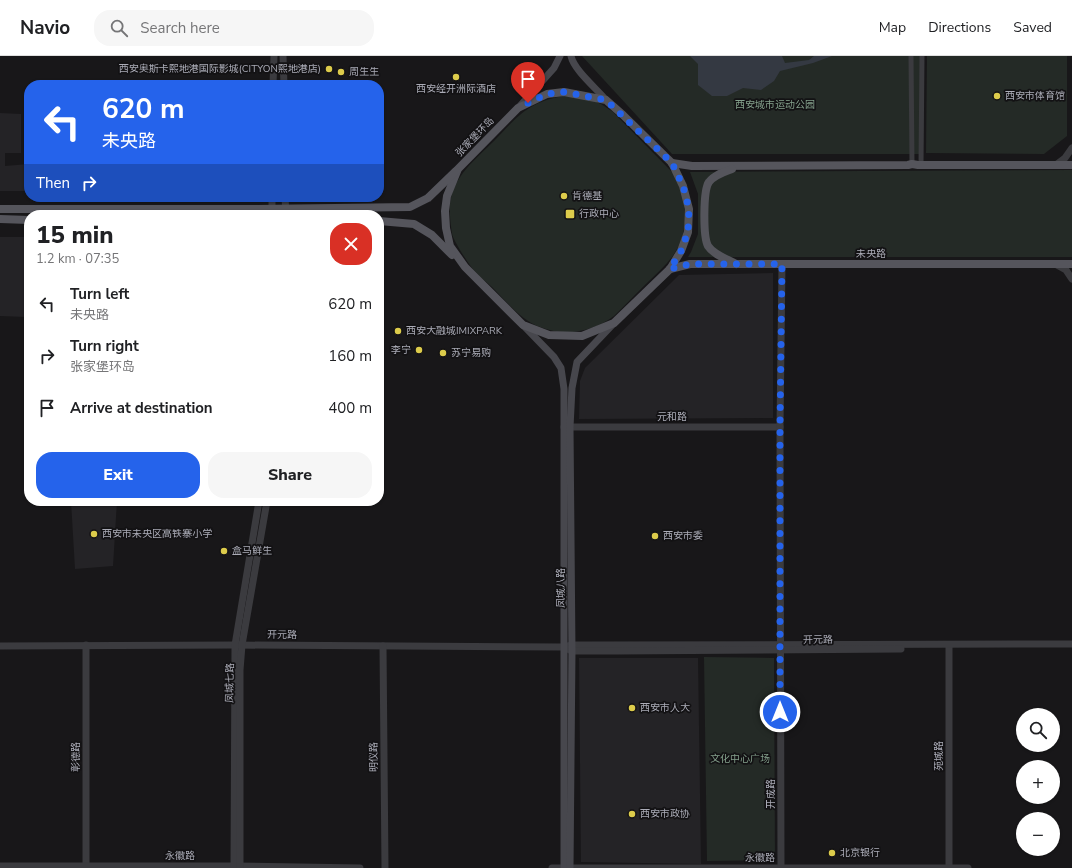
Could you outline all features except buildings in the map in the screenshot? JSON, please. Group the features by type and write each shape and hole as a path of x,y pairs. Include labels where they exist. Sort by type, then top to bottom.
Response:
{"main road":[{"path":"518,108 554,68 560,56"},
{"path":"571,56 575,65 606,100"},
{"name":"张家堡环岛","path":"564,92 606,100 672,163 683,186 689,209 688,232 681,251 670,269 614,323 582,336 549,335 522,325 464,267 450,246 445,222 447,196 458,169 518,108 547,94 564,92"},
{"path":"672,163 692,166 912,164 1072,165"},
{"path":"738,264 715,253 708,246 705,237 705,193 708,183 719,173 741,166"},
{"path":"336,210 410,207 428,198 458,169"},
{"path":"0,209 91,210"},
{"path":"0,219 24,220"},
{"path":"384,221 414,224 432,235 464,267"},
{"name":"未央路","path":"670,269 690,264 1072,264"},
{"name":"凤城八路","path":"567,427 577,362 614,323"},
{"name":"凤城八路","path":"522,325 554,358 561,368 564,389 567,427 570,868"},
{"name":"凤城八路","path":"564,868 569,648"}],"street":[{"path":"273,80 274,56"},
{"path":"283,56 284,80"},
{"path":"911,56 912,164"},
{"path":"921,165 922,56"},
{"path":"1057,164 1065,158 1072,148"},
{"name":"开成路","path":"781,868 780,427 782,264"},
{"path":"1054,264 1066,270 1072,279"},
{"name":"元和路","path":"567,427 780,427"},
{"name":"凤城七路","path":"237,867 238,645 258,506"},
{"name":"凤城七路","path":"238,645 266,506"},
{"name":"开元路","path":"948,647 1072,644"},
{"name":"彰德路","path":"86,645 86,867"},
{"name":"开元路","path":"0,646 238,645 569,648 948,647 1072,649"},
{"name":"明仪路","path":"383,646 385,868"},
{"name":"苑城路","path":"948,647 949,868"},
{"name":"永徽路","path":"0,866 360,868"},
{"name":"永徽路","path":"552,868 968,868"}],"shaded area":[{"path":"690,56 782,56 785,63 809,60 814,56 832,56 813,63 780,71 774,81 761,90 743,88 727,96 712,96 698,85 698,64"},
{"path":"0,113 21,114 21,153 5,153 5,166 24,164 24,191 0,191"},
{"path":"0,237 24,237 24,317 0,316"},
{"path":"773,273 773,418 579,419 580,381 585,368 679,275"},
{"name":"西安市未央区高铁寨小学","path":"71,506 117,506 113,566 75,569"},
{"path":"579,658 698,658 701,864 581,862"}],"green space":[{"name":"西安城市运动公园","path":"582,56 924,56 923,154 672,154"},
{"name":"西安市体育馆","path":"927,56 1067,56 1067,136 1044,154 926,153"},
{"path":"563,96 589,99 601,104 613,112 673,173 682,193 685,215 685,226 678,247 672,257 661,269 614,316 597,326 569,332 550,330 526,320 472,268 453,237 450,211 452,194 456,185 460,177 473,161 524,112 541,102"},
{"path":"1072,170 1072,257 688,257 698,234 698,194 690,172"},
{"name":"文化中心广场","path":"704,657 774,658 775,860 707,861"}],"place":[{"name":"西安奥斯卡熙地港国际影城(CITYON熙地港店)","path":"329,69"},
{"name":"周生生","path":"341,72"},
{"name":"西安经开洲际酒店","path":"456,77"},
{"name":"西安市体育馆","path":"997,96"},
{"name":"肯德基","path":"564,196"},
{"name":"行政中心","path":"570,214"},
{"name":"西安大融城IMIXPARK","path":"398,331"},
{"name":"李宁","path":"419,350"},
{"name":"苏宁易购","path":"443,353"},
{"name":"西安市未央区高铁寨小学","path":"94,534"},
{"name":"西安市委","path":"655,536"},
{"name":"盒马鲜生","path":"224,551"},
{"name":"西安市人大","path":"632,708"},
{"name":"西安市政协","path":"632,814"},
{"name":"北京银行","path":"832,853"}],"route":[{"path":"528,103 547,94 564,92 606,100 672,163 683,186 689,209 688,232 681,251 670,269 690,264 782,264 780,427 780,712"}]}
